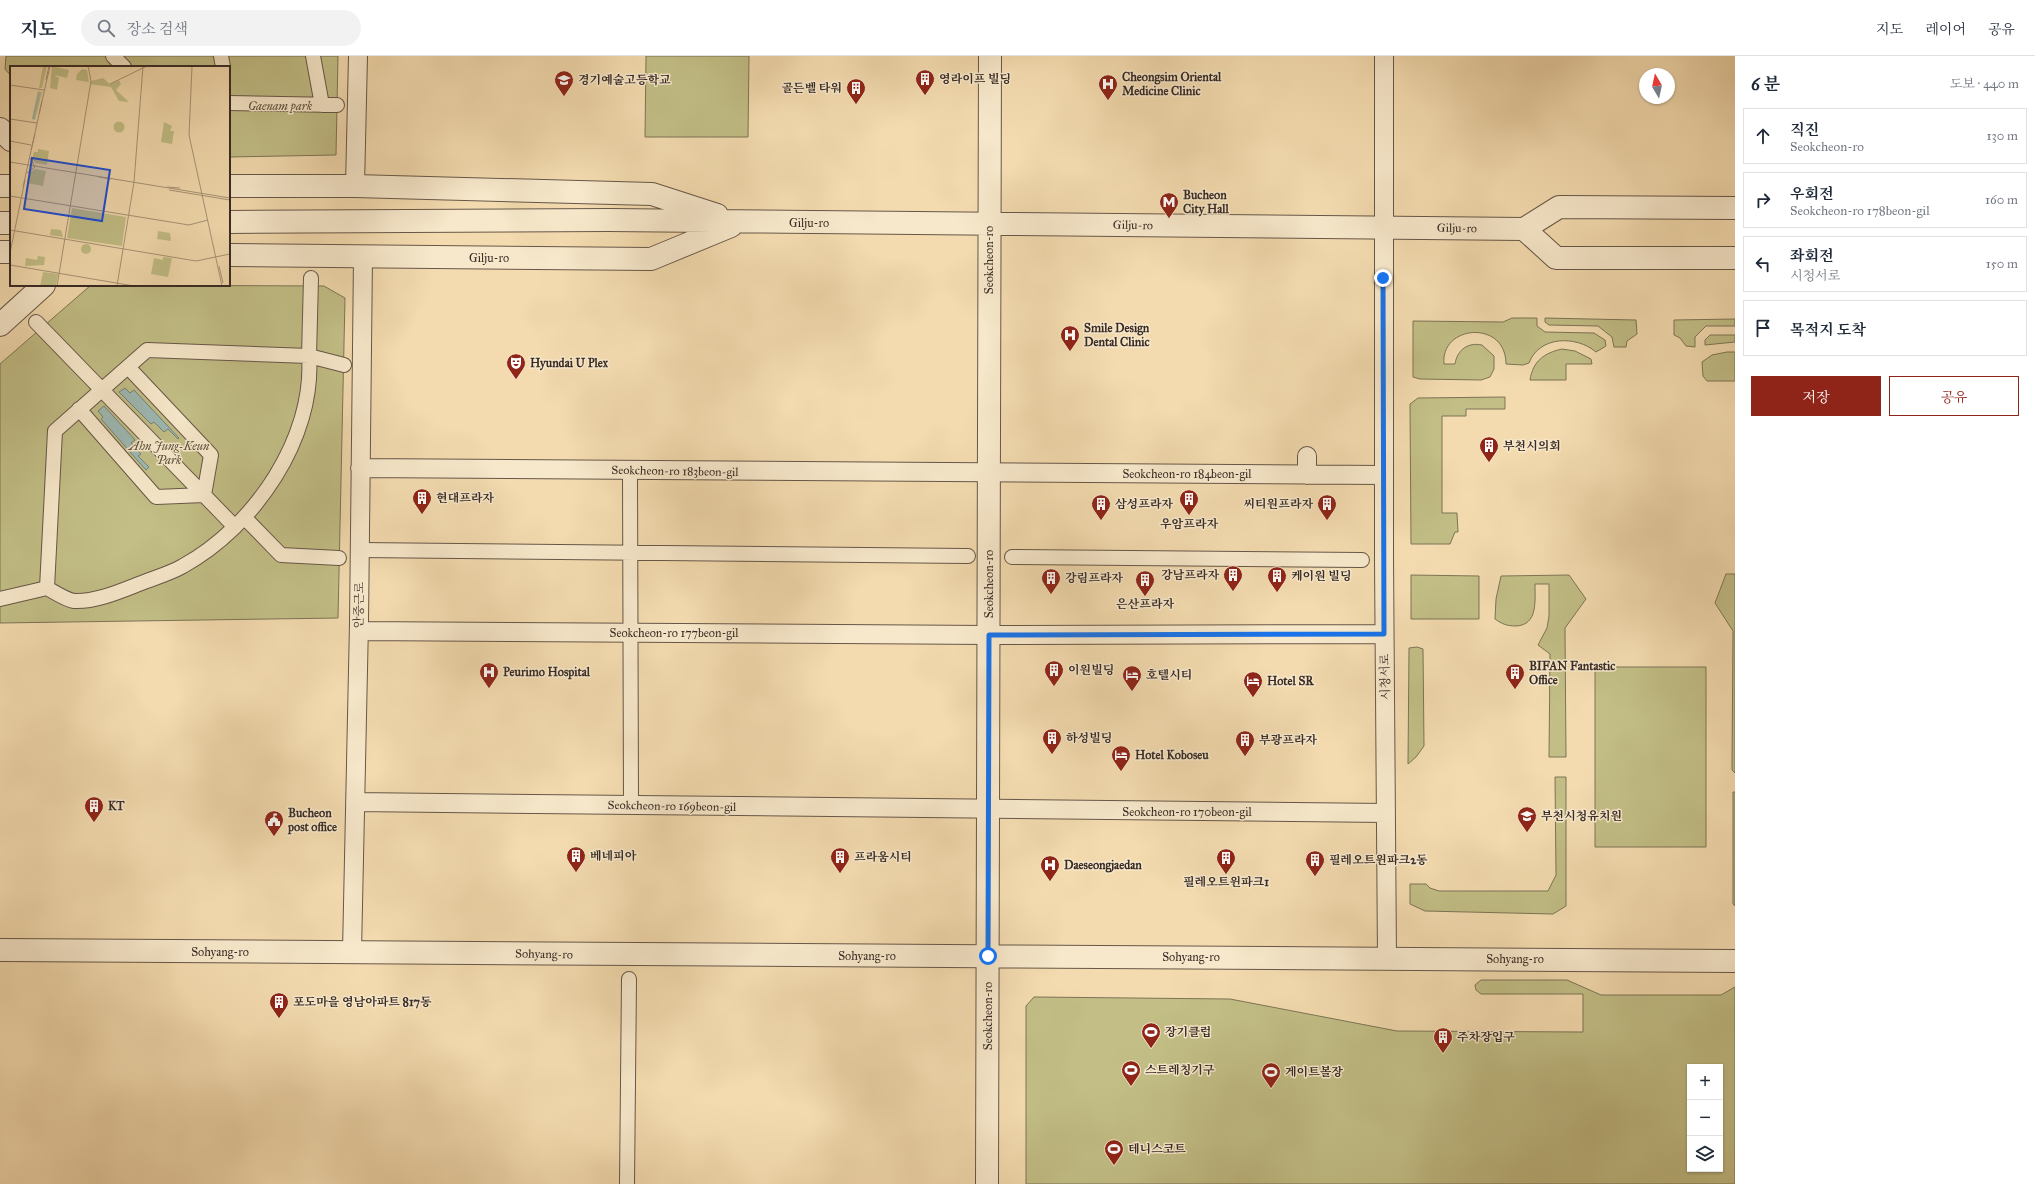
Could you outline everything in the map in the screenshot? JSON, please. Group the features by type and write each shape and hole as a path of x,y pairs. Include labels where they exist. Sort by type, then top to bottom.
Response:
{"street":[{"path":"221,56 223,66"},
{"path":"313,56 322,105"},
{"path":"355,186 358,56"},
{"name":"Seokcheon-ro","path":"987,1184 989,810 988,223 990,56"},
{"name":"시청서로","path":"1384,56 1384,634 1387,958"},
{"path":"230,103 337,105"},
{"path":"0,129 10,139"},
{"name":"Gilju-ro","path":"230,186 355,186 652,194 742,222"},
{"path":"1735,208 1559,207 1524,229 1556,258 1735,258"},
{"name":"Gilju-ro","path":"230,222 610,220 1524,229"},
{"name":"Gilju-ro","path":"230,255 651,259 742,222"},
{"name":"안중근로","path":"352,952 359,631 363,257"},
{"path":"5,597 47,588 73,601 91,599 121,590 184,566 240,523 268,488 289,452 298,427 309,385 311,278"},
{"path":"0,324 43,286"},
{"path":"36,322 204,495 281,555 339,558"},
{"path":"47,588 55,431 147,350 309,356 344,365"},
{"path":"128,367 211,455 204,495"},
{"path":"79,410 156,497 204,495"},
{"path":"1306,456 1307,475"},
{"name":"Seokcheon-ro 183beon-gil","path":"360,468 989,473"},
{"path":"630,470 631,806"},
{"name":"Seokcheon-ro 184beon-gil","path":"989,473 1384,475"},
{"path":"360,550 968,556"},
{"path":"1012,557 1362,560"},
{"name":"Seokcheon-ro 177beon-gil","path":"359,631 989,635 1384,634"},
{"name":"Seokcheon-ro 169beon-gil","path":"355,802 989,810"},
{"name":"Seokcheon-ro 170beon-gil","path":"989,810 1386,813"},
{"name":"Sohyang-ro","path":"0,950 1735,960"},
{"path":"627,1184 629,979"}],"green space":[{"name":"Gaenam park","path":"6,56 338,56 336,155 230,157 230,66 10,66 10,75 5,69"},
{"path":"646,56 749,56 748,137 645,137"},
{"name":"Ahn Jung-Keun Park","path":"90,286 324,286 345,298 338,618 0,623 0,364"},
{"path":"1512,318 1537,318 1537,326 1545,332 1594,333 1605,340 1606,346 1596,352 1588,346 1578,343 1559,341 1549,343 1541,348 1534,354 1529,363 1523,365 1506,364 1503,349 1496,340 1485,334 1474,332 1462,335 1452,341 1446,351 1444,364 1455,364 1458,355 1468,346 1477,344 1482,345 1494,356 1494,369 1490,377 1481,380 1420,379 1413,377 1413,321 1503,322"},
{"path":"1545,318 1636,320 1637,334 1627,341 1626,347 1614,347 1612,337 1598,326 1549,325 1545,322"},
{"path":"1735,319 1735,326 1706,326 1695,337 1695,347 1686,346 1680,338 1674,335 1674,320"},
{"path":"1710,335 1735,335 1735,342 1705,345 1705,340"},
{"path":"1562,349 1575,351 1591,359 1592,364 1566,364 1566,380 1530,380 1531,373 1540,359 1550,353"},
{"path":"1735,352 1735,381 1707,381 1703,376 1702,362 1712,355"},
{"path":"1505,397 1505,409 1466,409 1466,416 1442,416 1442,513 1457,513 1458,532 1455,532 1450,544 1411,544 1410,404 1418,398"},
{"path":"1726,574 1735,574 1735,773 1732,770 1733,631 1715,603"},
{"path":"1411,575 1479,576 1479,619 1411,619"},
{"path":"1569,575 1586,599 1565,628 1566,757 1549,757 1550,654 1538,645 1547,628 1549,616 1549,584 1535,584 1534,611 1532,617 1523,625 1507,625 1495,619 1496,599 1501,576"},
{"path":"1417,647 1423,649 1424,746 1416,757 1408,764 1409,648"},
{"path":"1595,667 1706,667 1706,847 1595,847"},
{"path":"1555,777 1566,777 1566,906 1553,914 1425,911 1410,904 1410,884 1426,884 1430,888 1439,891 1548,891 1556,875"},
{"path":"1733,792 1735,792 1735,906 1733,904"},
{"path":"1481,980 1567,980 1601,995 1721,995 1735,987 1735,1184 1026,1184 1026,1006 1034,997 1230,999 1397,1031 1583,1032 1583,994 1481,994 1476,990 1475,985"}],"water":[{"path":"125,388 130,393 134,390 179,438 178,439 168,429 164,432 154,422 151,424 119,392"},
{"path":"104,406 135,440 131,443 141,454 138,456 149,467 146,470 101,419 103,417 98,411"}],"place":[{"name":"영라이프 빌딩","path":"925,96"},
{"name":"경기예술고등학교","path":"564,97"},
{"name":"Cheongsim Oriental Medicine Clinic","path":"1108,101"},
{"name":"골든벨 타워","path":"856,105"},
{"name":"Bucheon City Hall","path":"1169,219"},
{"name":"Smile Design Dental Clinic","path":"1070,352"},
{"name":"Hyundai U Plex","path":"516,380"},
{"name":"부천시의회","path":"1489,463"},
{"name":"현대프라자","path":"422,515"},
{"name":"우암프라자","path":"1189,516"},
{"name":"삼성프라자","path":"1101,521"},
{"name":"씨티원프라자","path":"1327,521"},
{"name":"강남프라자","path":"1233,592"},
{"name":"케이원 빌딩","path":"1277,593"},
{"name":"강림프라자","path":"1051,595"},
{"name":"은산프라자","path":"1145,597"},
{"name":"이원빌딩","path":"1054,687"},
{"name":"Peurimo Hospital","path":"489,689"},
{"name":"BIFAN Fantastic Office","path":"1515,690"},
{"name":"호텔시티","path":"1132,692"},
{"name":"Hotel SR","path":"1253,698"},
{"name":"하성빌딩","path":"1052,755"},
{"name":"부광프라자","path":"1245,757"},
{"name":"Hotel Koboseu","path":"1121,772"},
{"name":"KT","path":"94,823"},
{"name":"부천시청유치원","path":"1527,833"},
{"name":"Bucheon post office","path":"274,837"},
{"name":"베네피아","path":"576,873"},
{"name":"프라움시티","path":"840,874"},
{"name":"필레오트윈파크1","path":"1226,875"},
{"name":"필레오트윈파크2동","path":"1315,877"},
{"name":"Daeseongjaedan","path":"1050,882"},
{"name":"포도마을 영남아파트 817동","path":"279,1019"},
{"name":"장기클럽","path":"1151,1049"},
{"name":"주차장입구","path":"1443,1054"},
{"name":"스트레칭기구","path":"1131,1087"},
{"name":"게이트볼장","path":"1271,1089"},
{"name":"테니스코트","path":"1114,1166"}],"route":[{"path":"988,956 989,635 1384,634 1383,278"}]}
